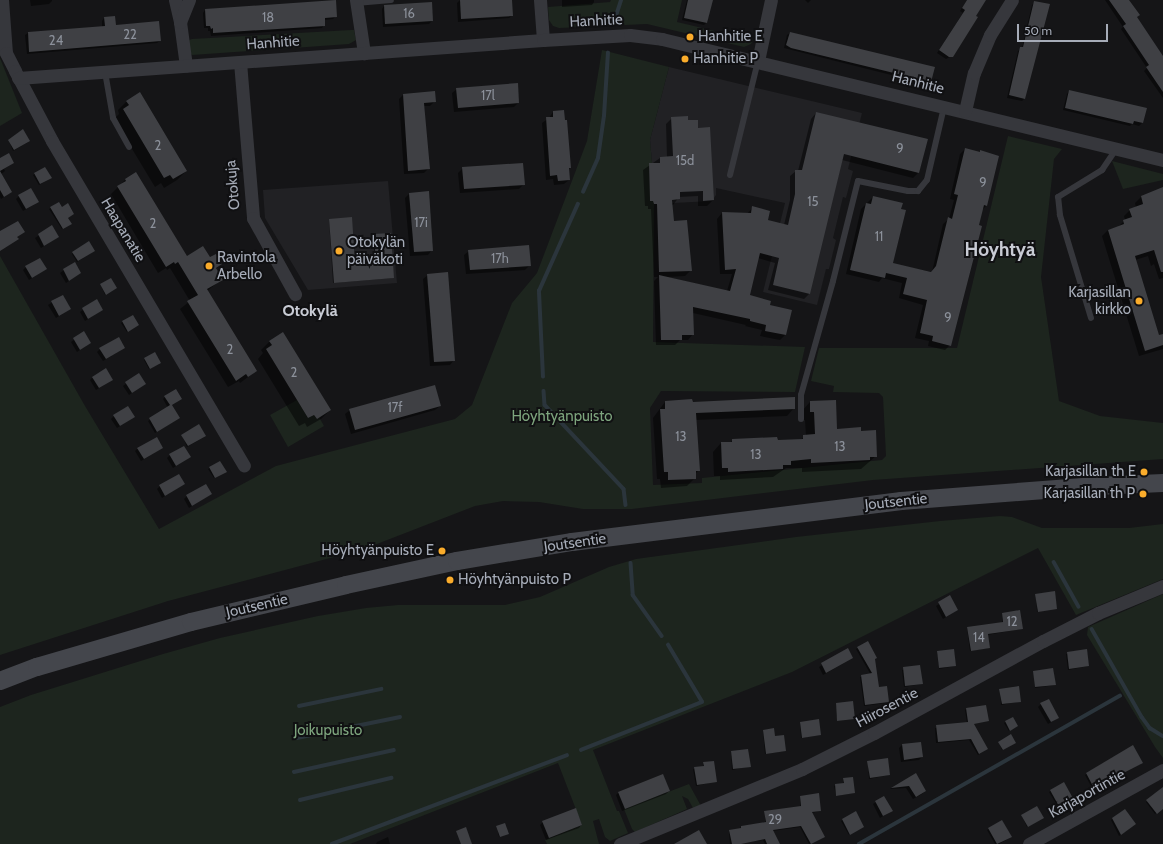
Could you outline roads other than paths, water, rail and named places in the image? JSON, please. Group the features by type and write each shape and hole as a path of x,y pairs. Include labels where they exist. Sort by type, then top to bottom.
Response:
{"main road":[{"name":"Joutsentie","path":"0,681 37,667 191,622 346,584 457,561 580,541 901,501 1163,483"}],"street":[{"name":"Haapanatie","path":"2,0 6,53 18,78 52,141 244,466"},
{"path":"175,0 180,22 186,66"},
{"path":"180,22 189,0"},
{"path":"540,0 543,40"},
{"path":"758,61 771,0"},
{"path":"966,111 974,73 990,35 1012,0"},
{"path":"356,1 364,53"},
{"name":"Hanhitie","path":"18,78 630,35 662,38 1163,160"},
{"name":"Otokuja","path":"240,62 253,218 295,294"},
{"name":"Hiirosentie","path":"620,844 802,769 874,733 1085,620 1163,586"},
{"name":"Karjaportintie","path":"1029,844 1161,771"}],"lane":[{"path":"356,1 391,0"},
{"path":"730,175 758,61"},
{"path":"105,72 113,118 129,147"},
{"path":"801,419 801,395 804,381 833,281 858,181 908,191 918,191 928,180 944,107"},
{"path":"1091,318 1060,215 1058,197 1102,170 1116,149"}],"waterway":[{"path":"614,22 621,0"},
{"path":"583,192 598,158 604,116 608,53"},
{"path":"543,377 539,291 578,204"},
{"path":"544,391 545,405 624,489 626,505"},
{"path":"1054,562 1079,607"},
{"path":"631,563 633,595 662,636"},
{"path":"1092,629 1142,717 1150,728 1163,736"},
{"path":"581,750 702,702 668,645"},
{"path":"299,706 381,689"},
{"path":"859,844 1120,696"},
{"path":"297,738 400,717"},
{"path":"294,772 394,750"},
{"path":"332,844 567,755"},
{"path":"300,800 391,778"}],"place":[{"name":"Hanhitie E","path":"690,37"},
{"name":"Hanhitie P","path":"685,59"},
{"name":"Otokylän päiväkoti","path":"339,251"},
{"name":"Ravintola Arbello","path":"209,266"},
{"name":"Karjasillan kirkko","path":"1139,301"},
{"name":"Karjasillan th E","path":"1144,472"},
{"name":"Karjasillan th P","path":"1143,494"},
{"name":"Höyhtyänpuisto E","path":"442,551"},
{"name":"Höyhtyänpuisto P","path":"450,580"}],"district":[{"name":"Höyhtyä","path":"1000,250"},
{"name":"Otokylä","path":"310,311"}],"park label":[{"name":"Höyhtyänpuisto","path":"562,417"},
{"name":"Joikupuisto","path":"328,731"}]}
